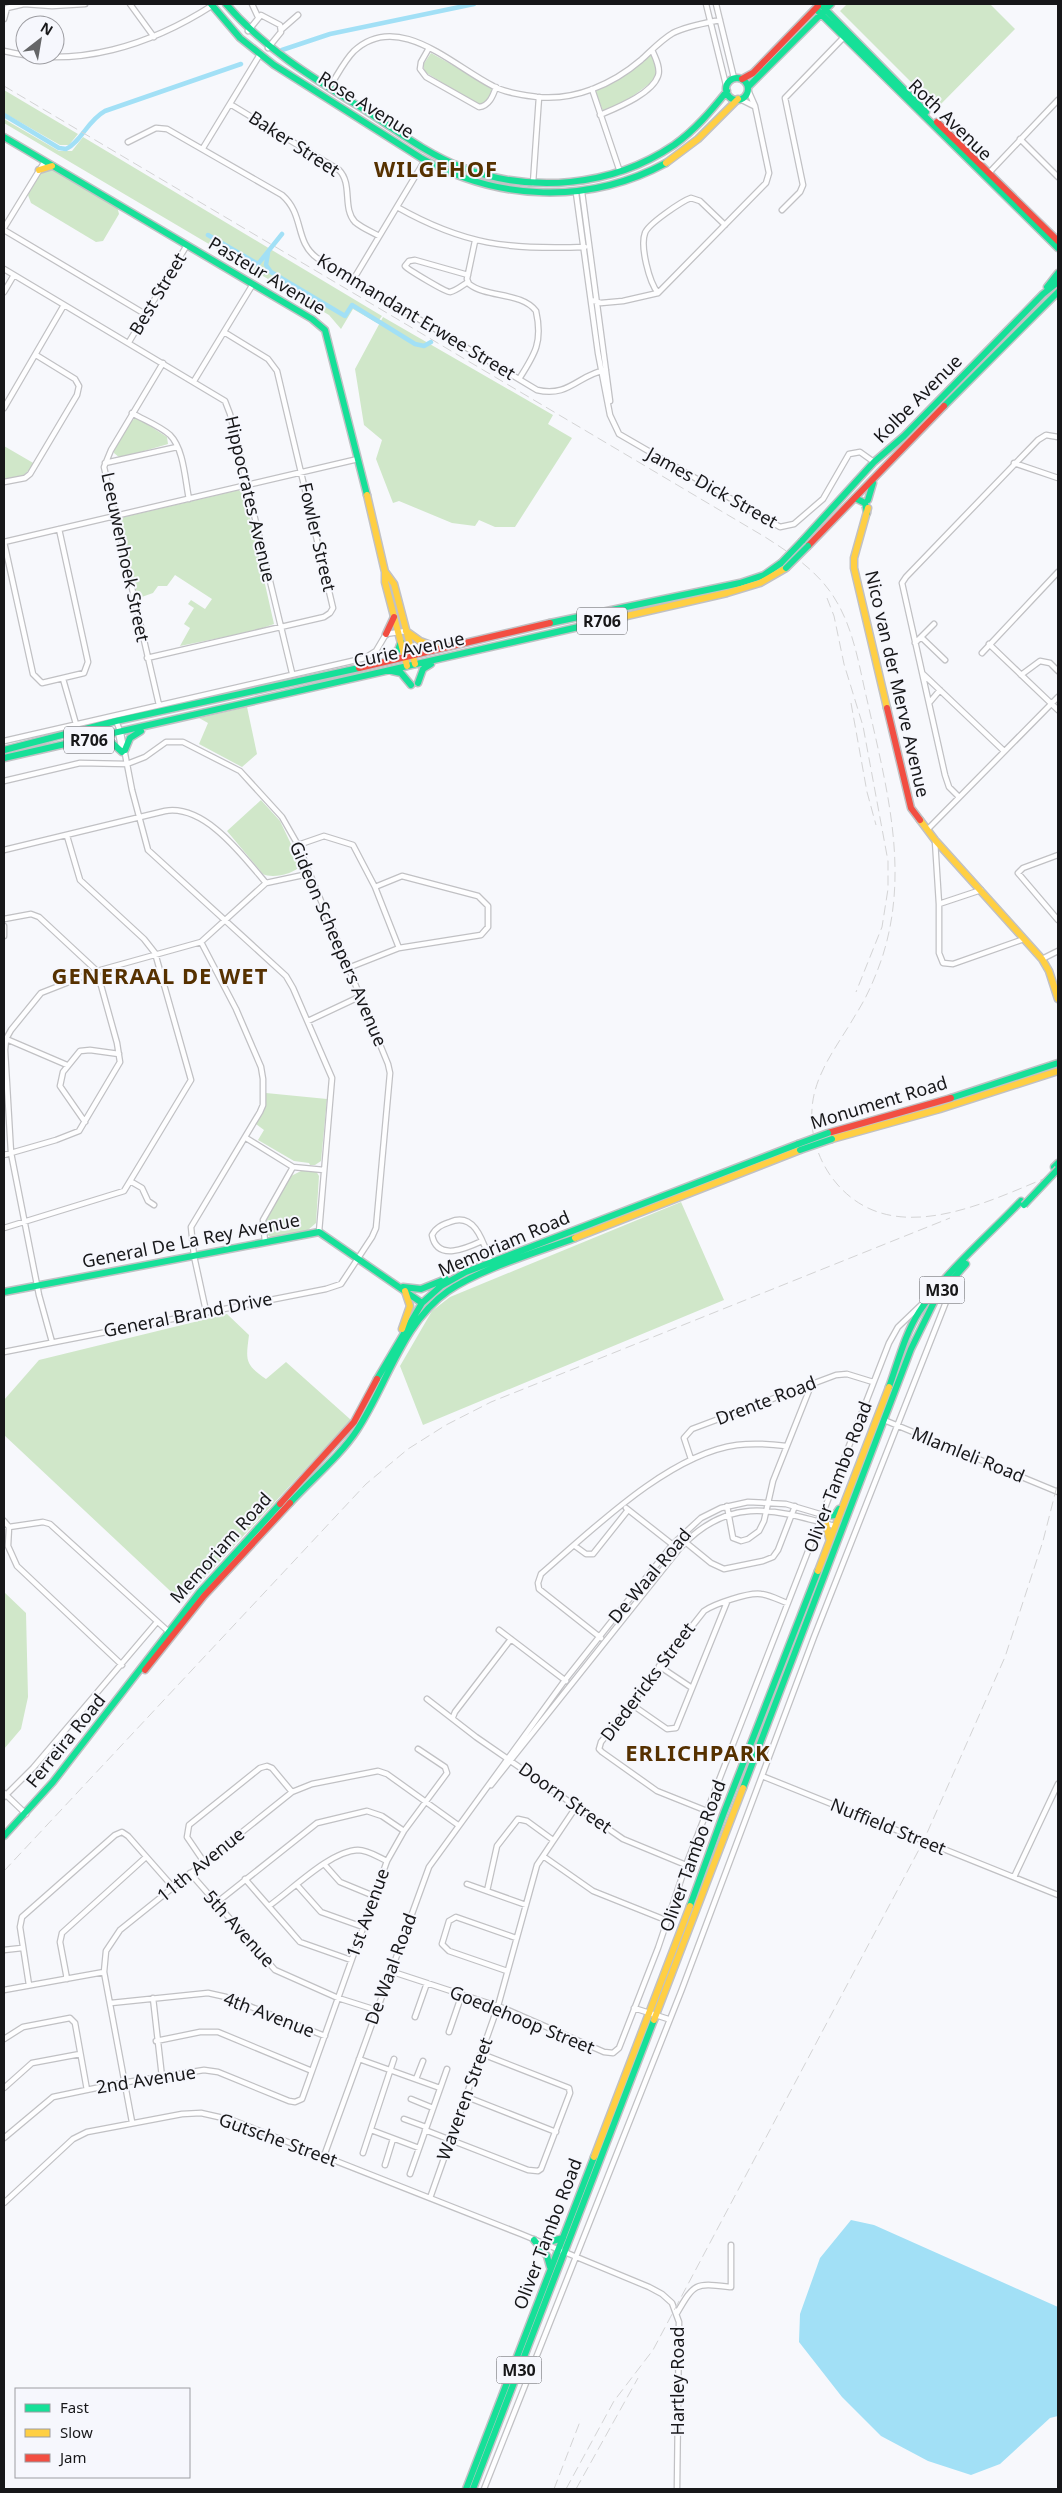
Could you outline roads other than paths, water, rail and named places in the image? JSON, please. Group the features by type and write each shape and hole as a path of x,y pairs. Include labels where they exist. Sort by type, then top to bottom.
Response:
{"main road":[{"path":"217,12 226,4"},
{"name":"Rose Avenue","path":"226,4 248,31 267,47 425,148 462,167 482,174 533,183 567,183 620,172 665,151 691,133 714,109 727,90"},
{"path":"820,8 787,48 748,89 745,96 739,99 730,96 727,90 729,82 734,78 742,79 753,73 820,8 831,4"},
{"name":"Rose Avenue","path":"212,5 260,56 433,164 475,182 526,193 569,194 582,192 617,184 653,170 682,152 709,131 739,99"},
{"name":"Roth Avenue","path":"820,8 844,37 987,172 1058,248"},
{"name":"Roth Avenue","path":"820,8 1058,241"},
{"path":"781,44 787,48"},
{"path":"260,56 267,47"},
{"path":"260,56 267,47"},
{"path":"742,79 748,89"},
{"path":"318,93 323,84"},
{"path":"330,100 332,90"},
{"name":"Pasteur Avenue","path":"4,137 317,322 325,330 330,343 385,572 385,582 401,642 408,655"},
{"path":"423,158 425,148"},
{"path":"433,164 438,155"},
{"path":"39,170 45,166 53,166"},
{"path":"617,184 620,172 629,180"},
{"path":"582,192 586,180"},
{"path":"526,193 533,183 540,194"},
{"path":"567,183 569,194"},
{"path":"1042,294 1058,273"},
{"name":"Kolbe Avenue","path":"805,544 832,509 874,462 904,436 1042,294 1058,282"},
{"name":"Kolbe Avenue","path":"805,544 856,498 1058,292"},
{"path":"973,366 978,372"},
{"path":"874,462 882,466 893,460"},
{"path":"874,462 880,473"},
{"path":"832,509 853,491 864,490 861,484 864,473"},
{"path":"868,500 873,480"},
{"name":"Nico van der Merve Avenue","path":"864,490 868,500 867,513 857,544 854,568 907,799 912,810 935,840 1042,959 1049,971 1058,999"},
{"path":"856,498 865,503 867,513"},
{"name":"Curie Avenue","path":"4,758 120,734 385,670 455,656 743,588 764,582 805,544"},
{"name":"Curie Avenue","path":"4,750 116,721 218,700 445,646 698,590 740,583 783,566"},
{"name":"Pasteur Avenue","path":"385,572 394,584 406,630 408,655"},
{"path":"386,634 395,616"},
{"path":"406,630 424,643 445,646"},
{"path":"383,661 397,651 401,642"},
{"path":"408,655 415,664"},
{"path":"407,666 408,655"},
{"path":"385,670 400,672 414,684 425,667 455,656"},
{"path":"89,740 112,742 124,751 130,738 148,727"},
{"name":"Monument Road","path":"712,1180 830,1136 1058,1063"},
{"name":"Monument Road","path":"830,1136 967,1101 1058,1071"},
{"name":"Oliver Tambo Road","path":"473,2489 653,2014 840,1532 925,1319 942,1291 1057,1166"},
{"name":"Memoriam Road","path":"401,1340 436,1299 455,1286 492,1266 712,1180"},
{"name":"Oliver Tambo Road","path":"466,2489 550,2268 562,2250 562,2238 653,2014 909,1331 932,1295 1022,1203"},
{"name":"General De La Rey Avenue","path":"4,1292 319,1232 358,1257 422,1303"},
{"name":"Memoriam Road","path":"171,1633 220,1568 298,1490 358,1416 422,1303 441,1286 466,1272 492,1266"},
{"path":"401,1340 410,1306 402,1288 421,1289 466,1272"},
{"path":"420,1317 422,1303 436,1299"},
{"path":"828,1544 829,1531 824,1519 835,1514 844,1502"},
{"path":"840,1532 837,1523 850,1507"},
{"name":"Ferreira Road","path":"4,1836 26,1814 171,1633"},
{"path":"545,2243 562,2238"},
{"path":"534,2240 546,2256 550,2268"}],"street":[{"path":"4,19 7,8 12,5 52,6 85,4"},
{"path":"130,4 154,37"},
{"path":"252,4 258,17"},
{"path":"706,4 727,90"},
{"path":"716,4 734,78"},
{"path":"4,51 43,57 88,55 118,50 182,25 212,5"},
{"path":"248,31 261,15 280,25 282,29"},
{"path":"267,47 282,29 298,15"},
{"path":"332,90 349,57 369,40 399,36 429,48 496,87 539,97 571,95 592,89 626,72 672,34 720,20"},
{"path":"782,210 800,192 803,185 785,98 844,37"},
{"path":"429,48 421,62 420,69 433,81 479,107 486,105 490,101 496,87"},
{"path":"600,115 639,95 658,78 657,63 652,50"},
{"path":"203,148 260,56"},
{"path":"592,89 620,172"},
{"path":"591,300 597,302 623,301 658,292 768,180 755,106 748,89"},
{"path":"533,183 539,97"},
{"path":"739,99 755,106"},
{"path":"987,172 1058,100"},
{"name":"Baker Street","path":"230,104 339,170 345,180 352,217 357,224 379,236"},
{"name":"Kommandant Erwee Street","path":"128,142 150,130 162,128 203,148 287,200 298,217 307,250 317,258 537,390 561,391 604,371"},
{"path":"1020,139 1058,176"},
{"path":"353,280 397,207 423,158"},
{"path":"45,161 4,229 146,314"},
{"name":"James Dick Street","path":"582,192 591,300 613,421 615,429 625,439 780,527 794,524 819,503 830,490 849,454 860,452 874,462"},
{"path":"658,292 653,286 646,263 643,243 648,228 691,198 700,201 725,225"},
{"path":"397,207 430,225 475,241 530,249 586,247"},
{"path":"468,282 475,241"},
{"name":"Best Street","path":"129,342 187,245"},
{"name":"James Dick Street","path":"586,247 597,302 604,371"},
{"path":"468,275 415,260 409,261 405,266 408,270 429,280 446,292 452,292 468,282"},
{"name":"Hippocrates Avenue","path":"4,269 219,396 228,406 279,627 292,674"},
{"path":"4,292 14,275"},
{"path":"468,282 477,289 526,303 536,311 539,332 537,349 520,379"},
{"path":"194,381 253,284"},
{"path":"4,408 64,305"},
{"name":"Fowler Street","path":"147,658 326,616 333,605 275,367 268,359 224,332"},
{"path":"4,482 25,478 30,474 77,395 79,386 75,379 36,355"},
{"name":"Leeuwenhoek Street","path":"159,705 105,479 105,463 132,413 163,363"},
{"path":"132,413 167,434 177,447 189,499"},
{"path":"959,798 948,784 902,589 904,580 1040,438 1048,435 1058,437"},
{"path":"105,463 177,447"},
{"path":"59,529 88,662 84,673 42,682 33,674 4,542 114,515 358,459"},
{"path":"1014,463 1058,478"},
{"path":"982,653 1058,572"},
{"path":"915,642 934,624"},
{"name":"Curie Avenue","path":"4,741 365,658 376,651 386,634 406,630"},
{"path":"921,637 945,660"},
{"path":"989,644 1058,710"},
{"path":"1021,676 1040,661 1050,663 1058,671"},
{"path":"922,673 1004,751"},
{"path":"63,679 76,724"},
{"path":"929,703 940,690"},
{"path":"927,830 1058,697"},
{"path":"116,721 143,838 150,854 286,976 308,1021 332,1078 319,1232"},
{"name":"Gideon Scheepers Avenue","path":"126,764 145,757 166,742 183,742 199,749 240,771 282,817 298,845 308,874 388,1064 390,1074 376,1228 358,1257"},
{"path":"4,781 80,763 126,764"},
{"path":"4,850 169,810 184,812 224,834 266,883"},
{"path":"4,1228 122,1192 191,1080 155,953 144,939 80,880 67,836"},
{"path":"298,845 324,836 353,846 375,887 399,948"},
{"path":"935,840 940,956 946,964 955,963 1024,939"},
{"path":"1058,855 1023,868 1018,873 1058,920"},
{"path":"52,1342 38,1286 10,1153 5,1104 5,1039 38,995 97,971 155,953 201,942 266,883 308,874"},
{"path":"348,968 399,948 481,935 488,927 488,906 478,896 402,876 375,887"},
{"path":"939,904 980,890"},
{"path":"4,919 31,914 39,917 97,971 120,1054 117,1070 80,1130 72,1135 4,1155"},
{"path":"4,926 4,936"},
{"path":"201,942 236,1009 263,1073 263,1105 246,1138 191,1227 194,1256 206,1311"},
{"path":"1042,959 1058,951"},
{"path":"308,1021 359,997"},
{"path":"5,1039 67,1065"},
{"path":"86,1122 60,1086 60,1079 67,1065 78,1052 83,1050 120,1054"},
{"path":"246,1138 293,1167 324,1170"},
{"path":"265,1242 263,1220 293,1167"},
{"path":"130,1181 142,1188 147,1200 154,1206"},
{"path":"482,1241 461,1250 446,1251 435,1243 432,1235 438,1227 461,1220 474,1225 482,1241 492,1266"},
{"name":"General Brand Drive","path":"4,1352 338,1286 358,1257"},
{"name":"Oliver Tambo Road","path":"484,2489 954,1282 961,1269"},
{"name":"Oliver Tambo Road","path":"622,2043 668,1921 686,1865 787,1603 824,1519 889,1343 898,1328 932,1295"},
{"name":"Drente Road","path":"691,1459 684,1440 687,1432 836,1375 847,1374 873,1382"},
{"path":"727,1506 731,1537 741,1541 748,1539 758,1532 767,1510 767,1502 786,1446 812,1383"},
{"name":"Mlamleli Road","path":"878,1417 1058,1492"},
{"path":"606,1642 545,1594 538,1585 541,1574 666,1472 691,1459 738,1445 786,1446"},
{"name":"De Waal Road","path":"509,1759 514,1748 565,1680 673,1544 701,1518 727,1506 748,1502 767,1502 795,1506 837,1523"},
{"path":"624,1505 679,1549"},
{"path":"679,1537 711,1563 724,1569 763,1561 773,1556 778,1550 795,1506"},
{"path":"575,1546 584,1553 592,1554 628,1510"},
{"name":"De Waal Road","path":"324,2156 429,1867 458,1825 509,1759 520,1749 679,1549 701,1528 727,1514 746,1510 767,1510 824,1519"},
{"path":"4,1521 9,1528 8,1546 17,1566 122,1665"},
{"path":"9,1528 43,1522 50,1524 171,1633"},
{"name":"Diedericks Street","path":"707,1811 657,1790 602,1752 599,1747 659,1666 704,1611 758,1594 787,1603"},
{"path":"630,1704 667,1729 675,1730 728,1602"},
{"path":"26,1814 5,1795 33,1768 157,1622"},
{"path":"499,1630 571,1685"},
{"path":"453,1717 511,1639"},
{"path":"659,1666 692,1688"},
{"name":"Doorn Street","path":"427,1699 623,1839 686,1865"},
{"path":"501,1753 514,1748"},
{"name":"1st Avenue","path":"299,2101 304,2094 387,1861 404,1831 427,1802 447,1771 418,1749"},
{"path":"520,1749 518,1760 524,1769"},
{"path":"204,1862 187,1837 189,1825 260,1768 267,1766 276,1771 292,1792"},
{"name":"11th Avenue","path":"132,2122 104,1972 106,1951 114,1937 190,1873 292,1792 312,1784 378,1771 387,1774 458,1825"},
{"name":"Nuffield Street","path":"762,1776 1058,1895"},
{"path":"1014,1877 1058,1784"},
{"name":"Waveren Street","path":"430,2198 498,2006 537,1865 576,1807"},
{"path":"215,1904 308,1828 328,1818 367,1811 382,1816 404,1831"},
{"path":"486,1891 497,1846 518,1819 527,1821 553,1840"},
{"path":"29,1985 22,1948 20,1924 22,1917 115,1835 122,1832 128,1836 173,1887"},
{"path":"269,1906 334,1857 357,1850 368,1852 387,1861"},
{"path":"543,1856 593,1891 668,1921"},
{"path":"67,1979 60,1942 62,1933 146,1857"},
{"path":"324,1864 340,1882 374,1896"},
{"name":"5th Avenue","path":"190,1873 274,1970 338,1998 376,2010"},
{"path":"245,1879 300,1942 351,1960"},
{"path":"467,1884 526,1905"},
{"path":"298,1885 321,1912 363,1927"},
{"path":"507,1971 449,1951 442,1944 450,1921 456,1917 516,1938"},
{"path":"4,1950 22,1948"},
{"name":"Goedehoop Street","path":"390,1971 498,2006 604,2052 613,2053 622,2043"},
{"path":"4,1990 104,1972"},
{"path":"415,2017 427,1983"},
{"name":"4th Avenue","path":"111,2003 215,1994 325,2036"},
{"path":"449,2032 462,1994"},
{"path":"153,1998 156,2041 162,2077"},
{"path":"634,2008 668,2019"},
{"path":"4,2039 23,2027 64,2017 70,2018 75,2023 87,2090"},
{"path":"156,2041 200,2032 218,2032 312,2071"},
{"path":"4,2088 32,2063 80,2054"},
{"path":"404,2119 534,2172 541,2169 570,2093 569,2088 482,2054"},
{"path":"359,2059 440,2088"},
{"path":"363,2153 394,2059"},
{"path":"416,2079 423,2061"},
{"path":"410,2174 447,2069"},
{"name":"2nd Avenue","path":"4,2138 53,2097 162,2077 211,2071 289,2101 299,2101"},
{"path":"467,2097 556,2132"},
{"path":"411,2099 433,2108"},
{"name":"Gutsche Street","path":"4,2203 72,2139 87,2132 182,2114 215,2116 232,2120 562,2250"},
{"path":"371,2130 419,2148"},
{"path":"385,2165 393,2138"},
{"path":"676,2313 695,2286 731,2287 731,2245"},
{"name":"Hartley Road","path":"562,2250 662,2294 672,2303 679,2322 677,2489"}],"water":[{"path":"851,2220 874,2225 1058,2307 1058,2416 1050,2418 1000,2464 971,2475 928,2461 881,2436 842,2397 799,2342 800,2314 820,2258"}],"waterway":[{"path":"282,50 330,34 474,4"},
{"path":"4,115 59,148 66,149 105,111 241,64"},
{"path":"208,235 258,264 282,234"},
{"path":"268,253 266,265 271,272 345,316 352,305 415,344 424,346 431,342"}],"railway":[{"path":"4,86 765,537 796,558 815,574 838,604 853,640 882,767 893,831 895,862 890,926 882,958 864,1001 828,1059 817,1083 812,1109 814,1139 817,1149 825,1167 837,1184 861,1204 887,1215 915,1217 945,1214 975,1206 1058,1173"},
{"path":"827,598 834,616 844,664 863,726 888,861 888,889 882,927 856,992"},
{"path":"851,703 867,792 876,825"},
{"path":"4,1871 366,1484 408,1449 446,1425 491,1402 950,1218"},
{"path":"566,2489 614,2401 653,2350 923,1842 1005,1657 1043,1541 1058,1482"},
{"path":"576,2489 638,2378"},
{"path":"554,2489 581,2419"}],"district":[{"name":"WILGEHOF","path":"436,169"},
{"name":"GENERAAL DE WET","path":"160,976"},
{"name":"ERLICHPARK","path":"698,1753"}]}
